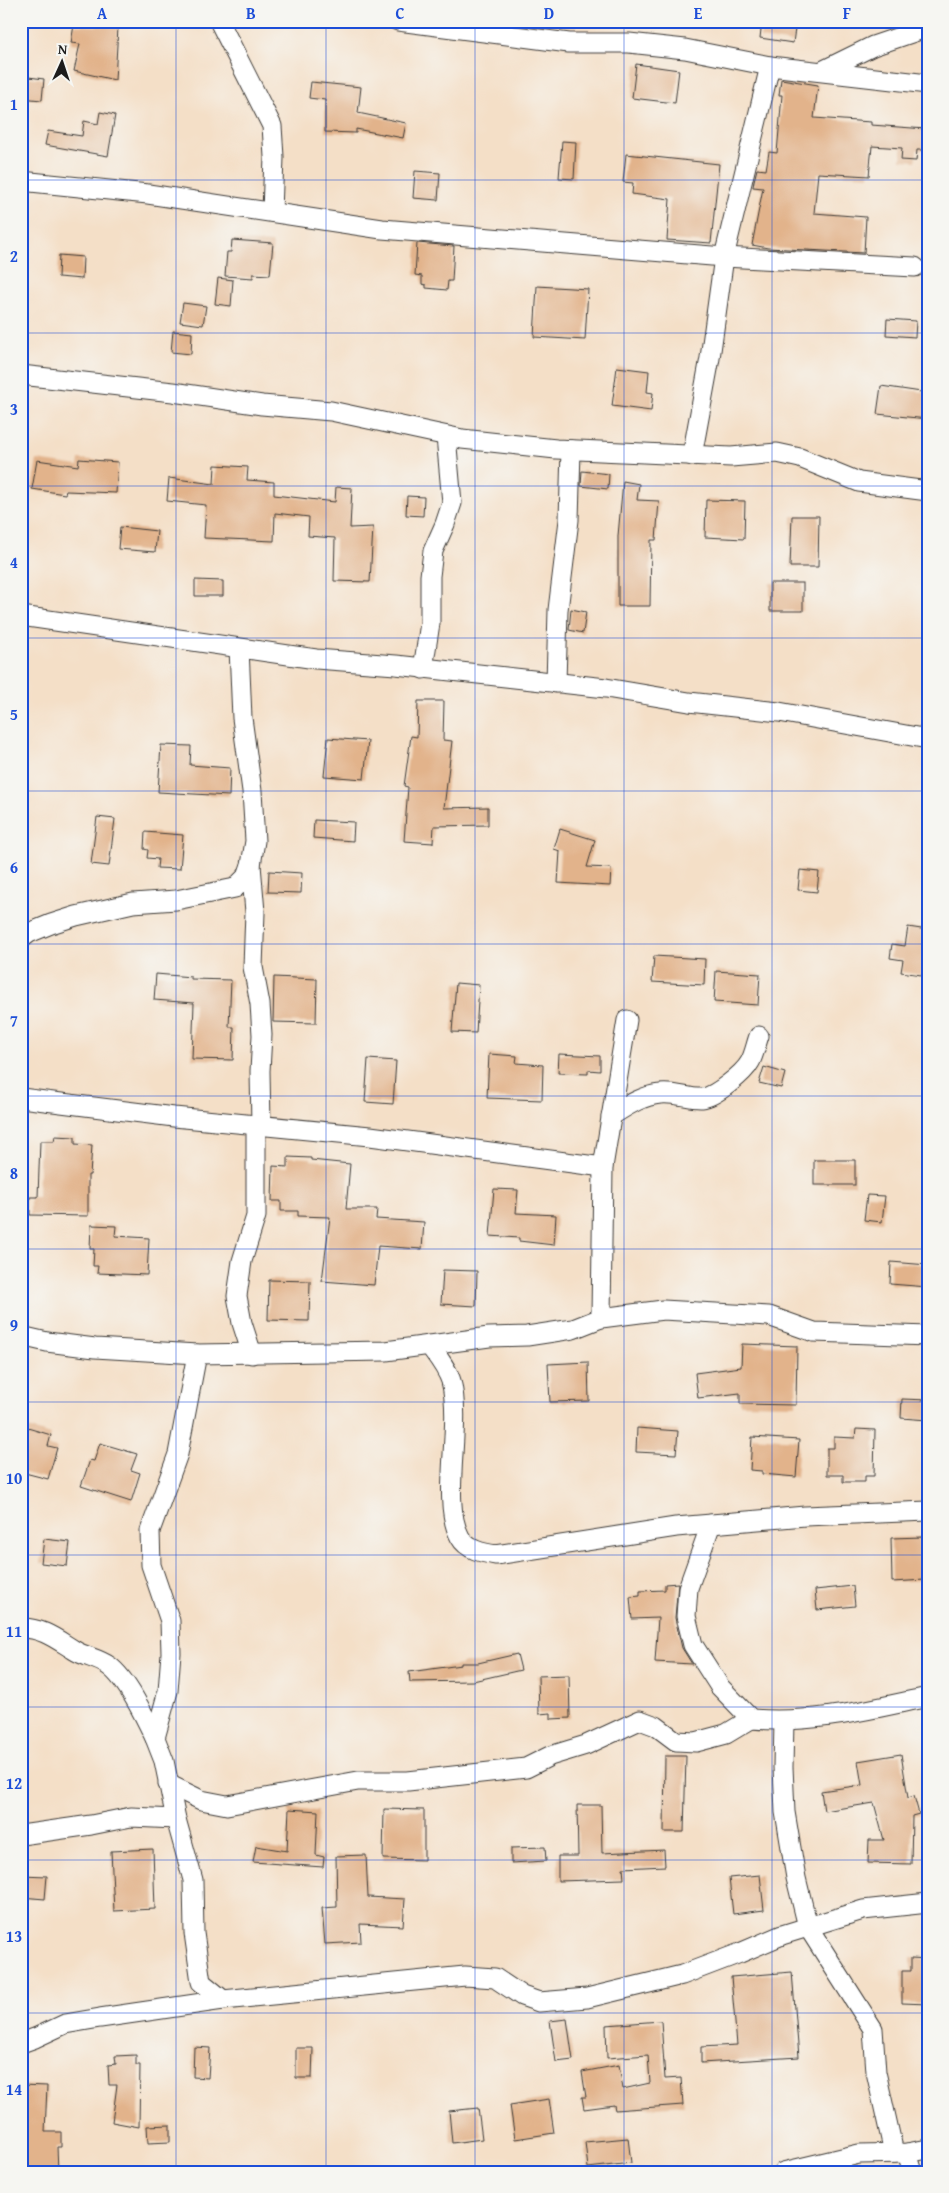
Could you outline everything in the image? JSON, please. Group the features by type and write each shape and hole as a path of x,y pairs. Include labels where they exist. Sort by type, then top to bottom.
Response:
{"street":[{"path":"219,21 272,126 274,157 272,212"},
{"path":"398,21 525,29 569,42 629,43 685,49 770,66 928,84"},
{"path":"822,71 873,46 917,31 928,23"},
{"path":"692,456 710,358 724,257 770,66"},
{"path":"21,181 148,194 382,229 724,257 916,267"},
{"path":"21,375 173,392 262,405 331,411 446,436 571,450 731,457 777,453 800,458 859,482 928,491"},
{"path":"423,669 430,623 432,550 445,524 452,503 446,436"},
{"path":"556,683 558,610 569,520 571,450"},
{"path":"21,616 316,659 606,688 689,702 779,712 928,740"},
{"path":"21,939 29,933 76,916 133,903 176,900 236,888 247,876 255,841 242,718 239,648"},
{"path":"251,865 255,912 253,967 260,1004 262,1035 256,1216 242,1261 237,1296 242,1323 252,1354"},
{"path":"601,1318 603,1166 627,1020"},
{"path":"611,1116 640,1098 661,1094 683,1094 700,1098 709,1097 724,1087 750,1063 759,1036"},
{"path":"21,1098 258,1126 370,1136 603,1166"},
{"path":"21,1336 47,1342 95,1348 197,1354 386,1350 573,1329 601,1318 663,1310 769,1316 814,1332 928,1336"},
{"path":"429,1345 445,1366 451,1382 455,1422 453,1516 460,1539 478,1552 496,1555 581,1540 711,1524 805,1516 928,1511"},
{"path":"155,1738 168,1690 171,1653 170,1621 150,1565 150,1531 178,1454 197,1354"},
{"path":"711,1524 688,1588 686,1616 693,1645 709,1670 720,1687 752,1718"},
{"path":"21,1628 41,1630 80,1654 100,1660 111,1667 138,1703 164,1760 176,1819 193,1880 194,1933 201,1982 223,2000"},
{"path":"168,1784 201,1800 227,1805 358,1781 408,1781 526,1768 550,1756 586,1745 640,1720 656,1726 676,1741 696,1742 726,1734 752,1718 784,1721 857,1713 928,1697"},
{"path":"784,1721 782,1767 785,1812 796,1878 808,1926 873,2029 876,2072 900,2153 913,2172"},
{"path":"21,1835 131,1817 176,1819"},
{"path":"21,2042 65,2024 223,2000 464,1976 496,1978 522,1996 539,2002 587,1998 682,1975 740,1953 782,1934 863,1910 928,1903"},
{"path":"783,2172 859,2154 900,2153 928,2149"}],"building":[{"path":"762,21 796,21 793,43 760,38"},
{"path":"74,25 118,27 115,80 74,71 80,44 71,43"},
{"path":"636,64 679,70 675,103 632,98"},
{"path":"21,76 44,79 42,100 21,98"},
{"path":"781,79 818,85 814,118 871,122 871,125 926,129 924,150 917,150 916,161 901,160 902,148 872,146 869,176 818,173 814,213 866,217 864,253 768,248 752,245 763,188 753,187 754,181 757,169 766,170 769,152 777,153 782,95 779,95"},
{"path":"311,82 361,87 358,113 406,123 403,138 356,129 356,133 325,132 325,100 309,98"},
{"path":"100,112 115,115 108,156 45,145 48,131 82,136 84,121 98,124"},
{"path":"562,141 576,142 574,179 559,178"},
{"path":"626,154 719,164 711,243 667,240 670,199 632,194 633,183 623,182"},
{"path":"415,171 440,173 438,200 413,198"},
{"path":"232,240 273,243 270,275 253,274 253,278 225,276 227,252 231,252"},
{"path":"417,243 454,246 452,281 448,281 447,290 426,288 426,285 422,284 422,276 415,275"},
{"path":"59,255 83,257 82,279 58,277"},
{"path":"218,278 233,280 231,306 215,304"},
{"path":"537,286 588,289 585,340 534,337"},
{"path":"183,303 206,306 203,325 180,322"},
{"path":"887,319 916,321 915,337 886,335"},
{"path":"173,331 192,333 191,354 171,352"},
{"path":"617,367 649,371 647,392 653,393 651,411 612,406"},
{"path":"881,386 928,393 928,419 877,414"},
{"path":"79,459 118,462 116,493 66,491 65,494 32,489 37,460 78,466"},
{"path":"215,465 248,467 247,480 274,482 274,495 335,502 336,487 352,488 350,528 373,527 370,582 334,581 335,538 308,536 309,517 275,513 274,541 204,538 206,505 167,501 169,478 214,484"},
{"path":"582,471 609,474 608,489 581,486"},
{"path":"623,481 639,484 637,500 659,501 656,540 651,540 650,606 618,606 618,536"},
{"path":"407,496 424,497 423,516 406,515"},
{"path":"706,500 745,501 744,539 705,537"},
{"path":"792,516 819,516 818,567 790,567"},
{"path":"120,527 157,531 155,552 118,549"},
{"path":"195,580 223,581 223,596 195,596"},
{"path":"770,583 803,583 803,611 770,611"},
{"path":"571,609 586,612 583,633 569,630"},
{"path":"418,701 444,701 443,740 452,741 444,808 488,807 488,825 434,826 433,843 404,841 408,787 404,786 411,736 417,737"},
{"path":"328,738 368,741 364,779 324,776"},
{"path":"161,745 191,746 190,765 230,768 229,796 158,792"},
{"path":"97,817 115,819 109,866 91,864"},
{"path":"314,820 354,822 353,841 313,838"},
{"path":"560,829 595,840 587,867 611,868 610,886 558,883 560,851 554,849"},
{"path":"145,832 183,835 180,869 157,868 158,859 147,858 148,850 144,849"},
{"path":"800,870 819,872 817,892 798,890"},
{"path":"269,871 302,873 301,893 268,892"},
{"path":"908,927 928,930 928,976 901,972 903,960 890,958 892,944 905,946"},
{"path":"654,956 705,959 704,985 652,982"},
{"path":"716,971 760,974 758,1005 714,1002"},
{"path":"156,974 191,977 191,979 231,980 229,1027 234,1027 233,1060 192,1059 194,1003 154,1000"},
{"path":"274,977 317,979 316,1023 273,1022"},
{"path":"456,983 479,985 476,1033 452,1032"},
{"path":"489,1054 517,1056 516,1063 543,1065 542,1100 487,1098"},
{"path":"559,1054 600,1056 600,1071 588,1070 588,1074 558,1073"},
{"path":"368,1059 396,1061 393,1104 365,1102"},
{"path":"764,1067 785,1073 781,1088 759,1083"},
{"path":"55,1136 75,1137 75,1144 92,1145 90,1175 88,1175 88,1216 30,1215 30,1197 38,1197 40,1141 54,1141"},
{"path":"288,1157 311,1158 311,1160 350,1164 346,1209 377,1209 376,1219 424,1222 422,1249 378,1246 374,1285 322,1281 330,1217 298,1216 298,1211 281,1211 281,1201 272,1201 273,1166 288,1167"},
{"path":"814,1160 855,1160 855,1185 814,1185"},
{"path":"494,1189 518,1190 516,1213 556,1215 554,1245 519,1241 519,1238 490,1236"},
{"path":"867,1195 885,1196 882,1222 864,1220"},
{"path":"91,1225 116,1226 115,1236 149,1238 147,1275 97,1273 98,1266 93,1266 94,1249 90,1249"},
{"path":"891,1262 928,1265 928,1287 890,1284"},
{"path":"443,1270 477,1271 476,1306 441,1304"},
{"path":"269,1280 310,1281 309,1321 268,1320"},
{"path":"742,1344 797,1346 796,1405 740,1404 740,1393 698,1398 695,1373 741,1367"},
{"path":"588,1362 589,1401 550,1402 548,1364"},
{"path":"902,1399 928,1400 928,1420 901,1418"},
{"path":"21,1426 51,1435 48,1446 57,1448 48,1479 21,1472"},
{"path":"637,1428 678,1431 676,1454 636,1452"},
{"path":"856,1429 875,1430 874,1476 865,1476 865,1482 843,1482 843,1475 827,1475 827,1448 834,1448 834,1437 855,1438"},
{"path":"752,1437 799,1440 796,1477 762,1474 762,1471 750,1470"},
{"path":"100,1443 137,1454 131,1470 140,1473 131,1502 81,1486 90,1460 94,1461"},
{"path":"923,1537 925,1580 892,1582 891,1538"},
{"path":"44,1539 70,1542 67,1566 41,1563"},
{"path":"678,1583 675,1618 682,1648 692,1664 655,1662 658,1618 632,1619 630,1597 640,1596 640,1591 665,1590 665,1584"},
{"path":"853,1586 855,1606 817,1610 815,1590"},
{"path":"517,1654 521,1670 473,1681 410,1682 409,1672 461,1665 461,1663 478,1663"},
{"path":"569,1675 570,1718 551,1719 551,1713 539,1714 538,1676"},
{"path":"901,1754 908,1798 914,1796 919,1814 912,1816 911,1864 868,1863 869,1840 884,1840 874,1803 824,1811 821,1791 862,1785 858,1761"},
{"path":"665,1756 686,1756 684,1832 664,1832"},
{"path":"577,1805 601,1805 602,1853 664,1850 665,1866 623,1868 624,1879 558,1881 558,1856 578,1856"},
{"path":"289,1809 318,1811 316,1855 324,1857 323,1867 253,1862 256,1846 287,1851"},
{"path":"384,1809 424,1810 424,1860 383,1859"},
{"path":"545,1847 546,1861 511,1863 511,1848"},
{"path":"153,1849 155,1909 114,1911 111,1851"},
{"path":"366,1855 368,1897 405,1899 403,1926 360,1924 361,1942 325,1944 322,1908 337,1907 336,1856"},
{"path":"21,1875 47,1876 45,1899 21,1897"},
{"path":"760,1875 764,1910 733,1914 729,1878"},
{"path":"911,1958 928,1959 928,2004 902,2003 902,1971 911,1971"},
{"path":"792,1972 799,2057 701,2063 701,2047 737,2045 731,1977"},
{"path":"567,2019 573,2060 556,2062 550,2021"},
{"path":"661,2021 665,2079 681,2078 683,2105 615,2110 614,2105 584,2109 582,2097 586,2097 582,2072 619,2065 623,2089 650,2083 648,2055 607,2058 606,2025"},
{"path":"194,2047 210,2048 208,2078 193,2077"},
{"path":"296,2048 313,2048 312,2078 296,2078"},
{"path":"136,2055 136,2065 140,2065 139,2127 112,2122 117,2085 109,2085 108,2065 116,2064 115,2056"},
{"path":"21,2085 47,2086 45,2132 61,2132 61,2147 57,2147 58,2172 22,2172 24,2121 21,2121"},
{"path":"549,2099 554,2133 515,2139 510,2105"},
{"path":"478,2108 482,2139 452,2143 449,2111"},
{"path":"170,2125 170,2142 148,2143 147,2126"},
{"path":"628,2138 631,2163 588,2168 585,2142"}]}
